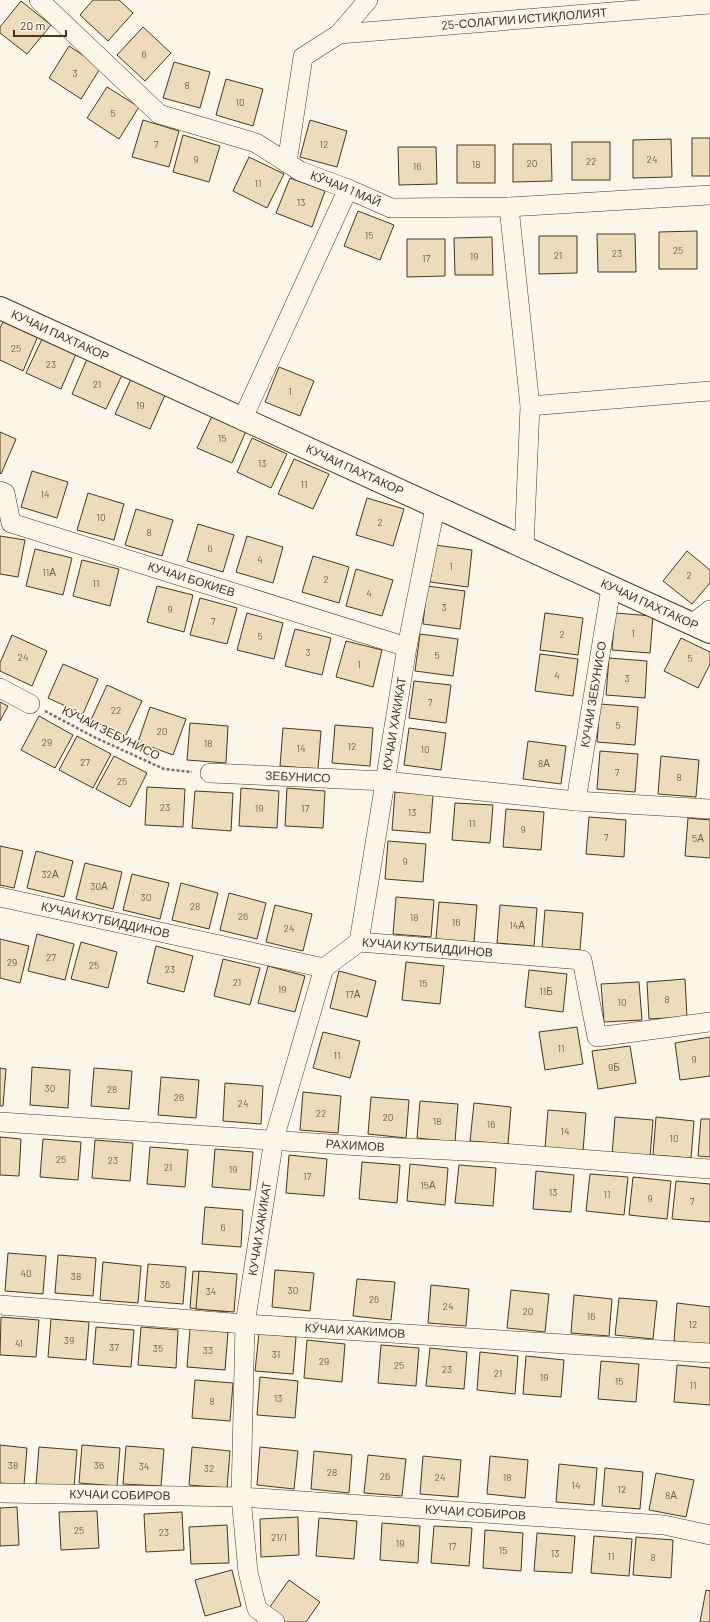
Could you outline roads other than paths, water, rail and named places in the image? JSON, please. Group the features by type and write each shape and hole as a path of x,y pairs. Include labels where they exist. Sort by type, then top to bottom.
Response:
{"main road":[{"name":"КУЧАИ ПАХТАКОР","path":"0,308 242,420 701,628"}],"street":[{"name":"КӮЧАИ 1 МАЙ","path":"39,0 159,114 256,143 300,171 348,189 391,208 509,207 710,195"},
{"name":"25-СОЛАГИИ ИСТИҚЛОЛИЯТ","path":"287,163 303,57 339,34 368,0"},
{"name":"25-СОЛАГИИ ИСТИҚЛОЛИЯТ","path":"339,34 710,4"},
{"path":"242,420 348,189"},
{"path":"509,207 530,406 524,548"},
{"path":"530,406 710,391"},
{"name":"КУЧАИ БОКИЕВ","path":"0,491 5,493 11,523 407,647"},
{"name":"КУЧАИ ХАКИКАТ","path":"359,942 407,647 435,508"},
{"name":"КУЧАИ ЗЕБУНИСО","path":"576,801 612,588"},
{"path":"701,628 710,610"},
{"path":"0,688 30,704"},
{"name":"ЗЕБУНИСО","path":"210,773 385,781"},
{"path":"385,781 576,801 710,809"},
{"name":"КУЧАИ КУТБИДДИНОВ","path":"0,897 324,968 359,942 582,960 597,1038 710,1022"},
{"name":"КУЧАИ ХАКИКАТ","path":"241,1497 245,1324 274,1139 324,968"},
{"name":"РАХИМОВ","path":"0,1122 274,1139 360,1146 488,1152 710,1169"},
{"name":"КӮЧАИ ХАКИМОВ","path":"0,1305 245,1324 710,1353"},
{"name":"КУЧАИ СОБИРОВ","path":"0,1493 241,1497 664,1525 710,1535"},
{"path":"241,1497 248,1572 257,1610 275,1622"}]}
